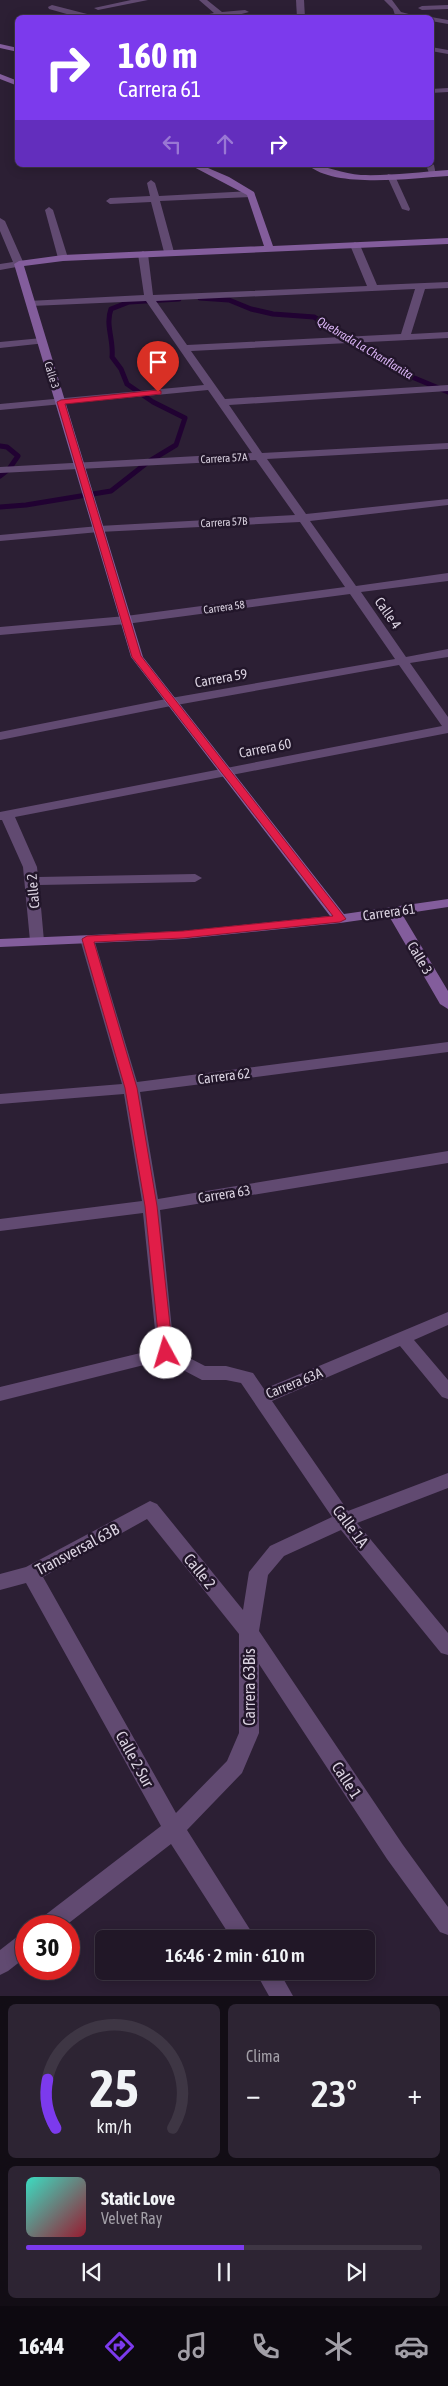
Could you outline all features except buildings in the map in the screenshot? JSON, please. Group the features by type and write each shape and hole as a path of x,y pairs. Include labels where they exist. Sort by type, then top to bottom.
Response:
{"main road":[{"path":"0,46 15,49"},
{"path":"0,57 15,50"},
{"path":"0,76 15,83"},
{"path":"198,167 251,194 269,248"},
{"path":"318,167 337,174 366,177 391,176 432,169 448,173"},
{"path":"19,264 63,258 169,252 448,241"},
{"name":"Calle 3","path":"19,264 137,657 340,919"},
{"name":"Carrera 61","path":"0,943 183,935 340,919 448,903"},
{"name":"Calle 3","path":"392,911 448,1004"}],"street":[{"path":"102,0 114,4"},
{"path":"98,8 144,0"},
{"path":"203,0 221,15"},
{"path":"300,0 301,15"},
{"path":"388,0 396,8 399,15"},
{"path":"71,1 52,7 81,15"},
{"path":"422,8 448,7"},
{"path":"228,15 245,12"},
{"path":"434,20 448,22"},
{"path":"434,50 448,52"},
{"path":"434,91 448,90"},
{"path":"391,176 406,209"},
{"path":"151,183 169,252"},
{"path":"110,201 156,197 251,194"},
{"path":"49,210 63,258"},
{"path":"0,221 19,264 0,267"},
{"path":"355,245 373,288"},
{"path":"142,254 149,298"},
{"path":"31,303 448,285"},
{"path":"405,337 421,286"},
{"name":"Calle 4","path":"149,298 448,727"},
{"path":"185,348 448,335"},
{"path":"0,345 42,341"},
{"path":"0,407 212,387"},
{"path":"222,402 448,388"},
{"name":"Carrera 57A","path":"0,470 448,446"},
{"name":"Carrera 57B","path":"0,538 99,529 303,518 448,502"},
{"name":"Carrera 58","path":"0,631 126,620 448,577"},
{"name":"Carrera 59","path":"0,736 171,702 448,653"},
{"name":"Carrera 60","path":"3,816 448,727"},
{"name":"Calle 2","path":"3,816 30,867 37,941"},
{"path":"32,881 195,878"},
{"path":"0,1394 166,1353 151,1206 131,1088 87,939"},
{"name":"Carrera 62","path":"0,1099 131,1088 448,1047"},
{"name":"Carrera 63","path":"0,1225 151,1206 448,1157"},
{"name":"Carrera 63A","path":"166,1353 202,1373 226,1373 247,1378 262,1398 448,1318"},
{"path":"403,1338 448,1392"},
{"name":"Calle 1A","path":"262,1398 344,1520 448,1647"},
{"name":"Carrera 63Bis","path":"62,1915 174,1829 235,1767 249,1733 249,1632 259,1572 277,1551 344,1520 448,1480"},
{"name":"Calle 2","path":"150,1509 249,1632"},
{"name":"Transversal 63B","path":"0,1582 32,1574 150,1509"},
{"name":"Calle 2 Sur","path":"32,1574 174,1829 239,1930"},
{"name":"Calle 1","path":"249,1632 395,1852 448,1925"},
{"path":"0,1964 15,1952"},
{"path":"272,1980 282,1996"}],"waterway":[{"name":"Quebrada La Chanflanita","path":"200,298 229,300 251,309 273,314 314,317 412,377 448,392"},
{"name":"Quebrada La Chanflanita","path":"0,507 26,505 111,491 148,462 176,445 185,418 153,402 127,384 121,369 112,357 109,315 111,309 129,302 179,299"},
{"name":"Quebrada La Chanflanita","path":"0,446 7,447 18,456 9,469 0,476"}],"route":[{"path":"158,392 61,402 137,657 340,919 183,935 87,939 131,1088 151,1206 166,1353"}]}
